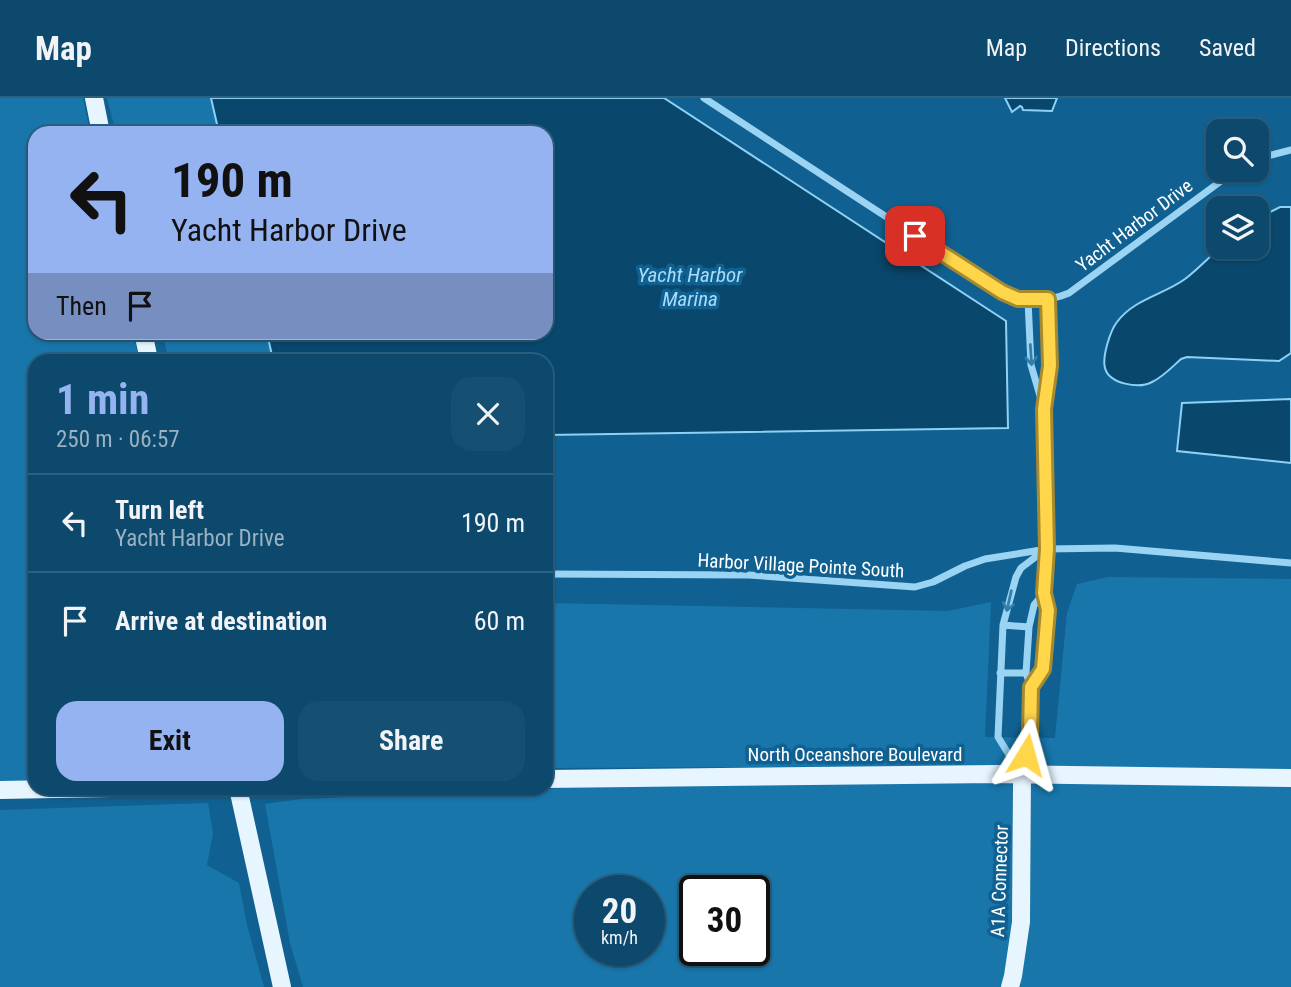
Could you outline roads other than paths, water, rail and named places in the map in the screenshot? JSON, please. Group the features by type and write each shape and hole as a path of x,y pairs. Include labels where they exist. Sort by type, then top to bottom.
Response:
{"main road":[{"path":"94,98 100,126"},
{"name":"North Oceanshore Boulevard","path":"553,779 1022,775 1291,778"},
{"name":"A1A Connector","path":"1010,987 1021,922 1022,775"},
{"path":"0,790 28,789"},
{"path":"239,795 282,987"}],"street":[{"name":"Yacht Harbor Drive","path":"704,98 997,289 1013,297 1028,300 1059,297 1073,291 1220,182"},
{"path":"1269,156 1291,150"},
{"path":"1031,687 1043,669 1048,610 1044,593 1047,549 1044,409 1050,366 1048,299"},
{"path":"1028,300 1031,365 1044,409"},
{"name":"Harbor Village Pointe South","path":"553,574 748,575 915,587 985,559 1047,549 1115,548 1291,563"},
{"path":"1022,775 998,737 1003,625 1021,568 1047,549"},
{"path":"1022,775 1030,736 1031,687 1026,673 1029,627 1034,605 1044,593"},
{"path":"1003,625 1029,627"},
{"path":"1000,673 1026,673"}],"water":[{"name":"Yacht Harbor Marina","path":"211,98 664,98 1006,321 1008,428 553,435 553,354 272,354 269,340 553,340 553,126 217,126"},
{"path":"1005,98 1057,98 1052,111 1023,110 1020,106 1012,112"},
{"path":"1280,207 1291,207 1291,353 1279,361 1187,357 1156,380 1140,385 1125,384 1112,378 1104,363 1107,344 1114,326 1124,314 1185,279 1208,259 1269,259 1269,213"},
{"path":"1291,399 1291,463 1177,451 1182,403"}]}
